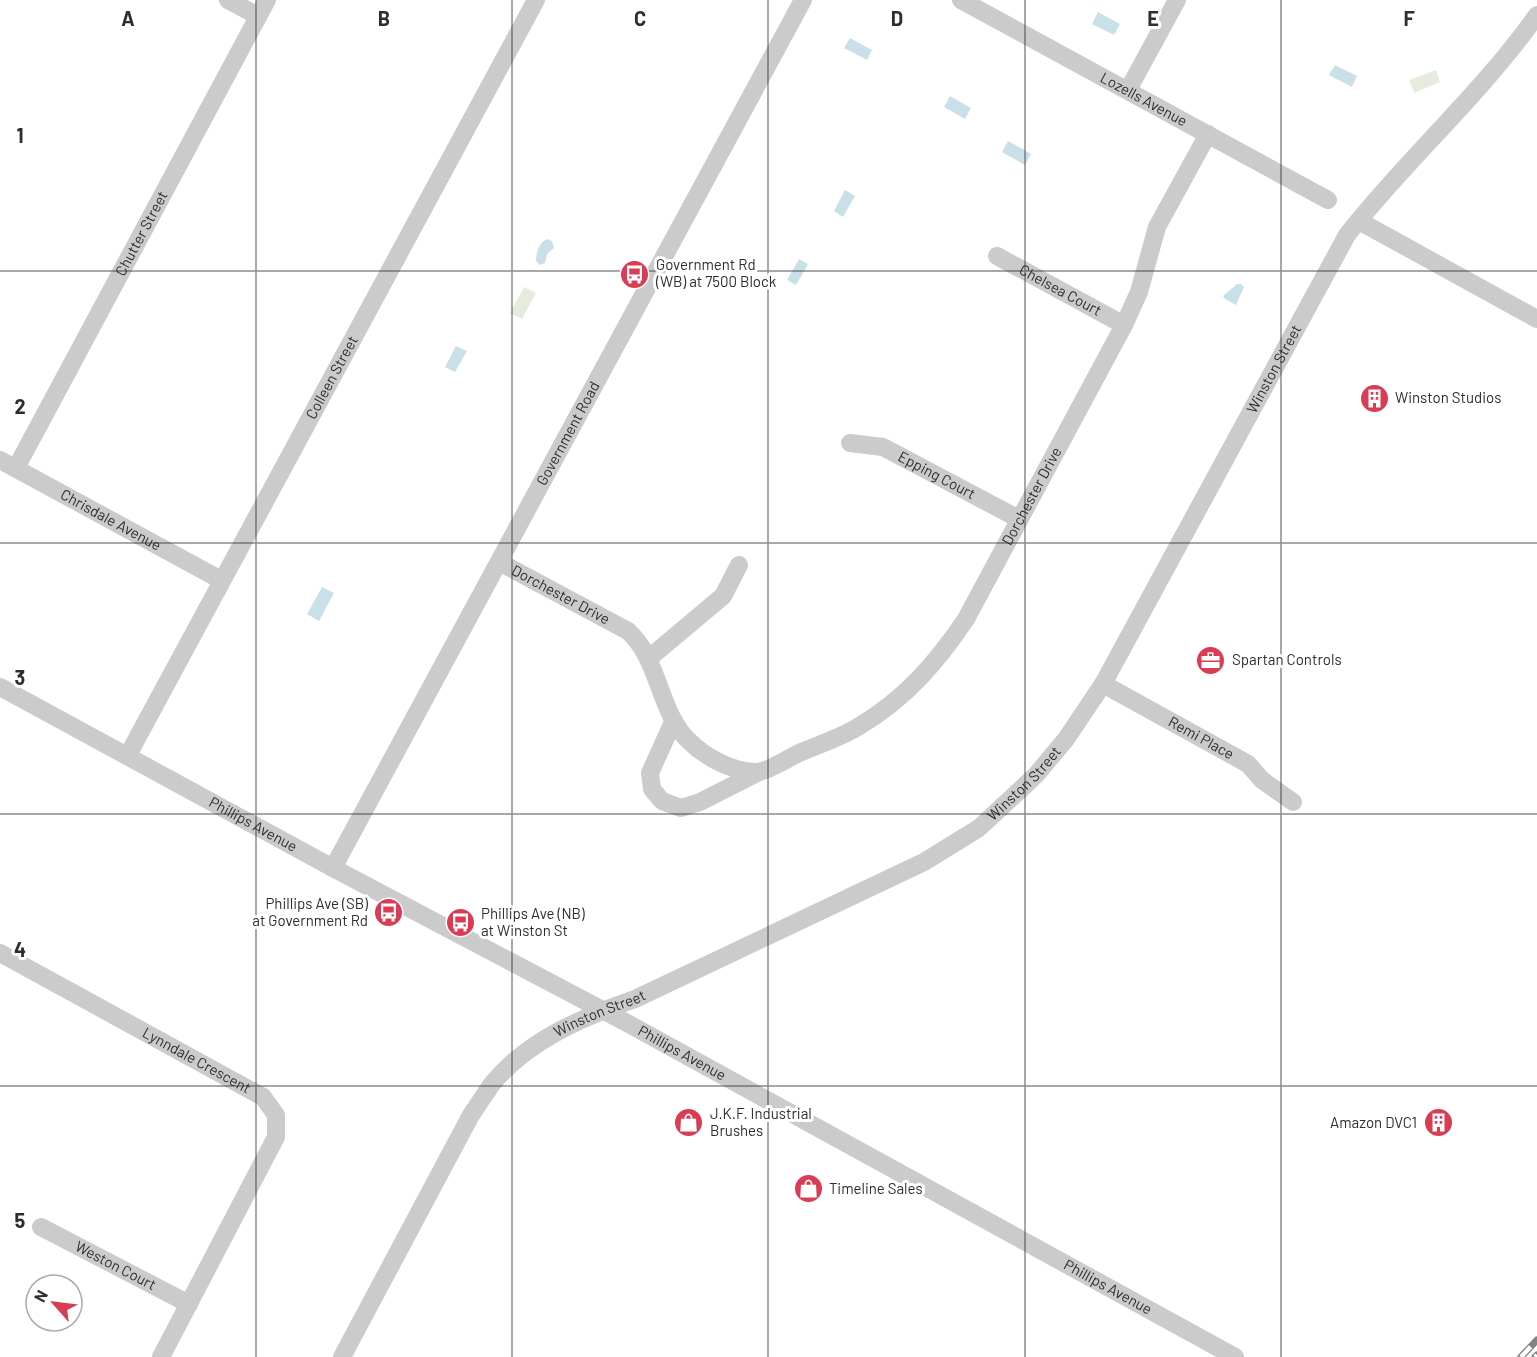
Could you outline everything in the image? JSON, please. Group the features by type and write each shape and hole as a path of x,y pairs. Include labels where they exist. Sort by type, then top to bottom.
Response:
{"street":[{"path":"228,0 258,16"},
{"name":"Chutter Street","path":"8,464 267,0"},
{"name":"Colleen Street","path":"128,755 536,0"},
{"name":"Government Road","path":"333,868 803,0"},
{"name":"Lozells Avenue","path":"961,0 1328,200"},
{"path":"1128,90 1177,0"},
{"name":"Winston Street","path":"342,1357 465,1125 493,1084 517,1060 553,1034 603,1010 636,999 924,862 979,828 1036,775 1066,740 1103,684 1347,235 1475,91 1537,15"},
{"name":"Dorchester Drive","path":"673,722 650,773 652,789 662,801 681,808 700,802 860,726 916,684 942,654 966,619 1124,325 1139,292 1157,227 1208,134"},
{"path":"1359,220 1537,319"},
{"name":"Chelsea Court","path":"998,256 1124,325"},
{"name":"Epping Court","path":"850,443 883,447 1019,519"},
{"name":"Chrisdale Avenue","path":"8,464 221,580"},
{"name":"Dorchester Drive","path":"499,562 627,632 637,640 648,659 673,722 687,740 704,755 727,766 759,772"},
{"path":"648,659 723,596 739,565"},
{"name":"Remi Place","path":"1103,684 1248,764 1262,780 1293,802"},
{"name":"Phillips Avenue","path":"0,687 333,868 603,1010 1235,1357"},
{"name":"Lynndale Crescent","path":"0,953 263,1097 276,1115 276,1137 161,1357"},
{"name":"Weston Court","path":"41,1227 189,1304"}],"shaded area":[{"path":"1436,70 1440,82 1414,93 1409,80"},
{"path":"524,287 536,293 522,319 510,313"}],"water":[{"path":"1098,12 1120,24 1114,35 1092,24"},
{"path":"850,38 872,50 867,60 844,48"},
{"path":"1335,65 1357,76 1352,87 1329,75"},
{"path":"950,96 971,108 965,119 944,107"},
{"path":"1008,141 1031,154 1025,165 1002,152"},
{"path":"845,190 855,196 843,217 834,211"},
{"path":"547,239 552,241 554,248 547,254 545,263 540,265 536,261 537,251"},
{"path":"799,259 808,264 796,285 787,280"},
{"path":"1237,284 1244,287 1236,305 1223,296"},
{"path":"456,346 467,351 455,372 445,367"},
{"path":"322,587 334,593 319,621 307,614"}],"railway":[{"path":"1521,1357 1537,1340"}],"place":[{"name":"Government Rd (WB) at 7500 Block","path":"635,274"},
{"name":"Winston Studios","path":"1374,398"},
{"name":"Spartan Controls","path":"1211,660"},
{"name":"Phillips Ave (SB) at Government Rd","path":"389,913"},
{"name":"Phillips Ave (NB) at Winston St","path":"460,923"},
{"name":"J.K.F. Industrial Brushes","path":"689,1123"},
{"name":"Amazon DVC1","path":"1438,1123"},
{"name":"Timeline Sales","path":"808,1189"}]}
